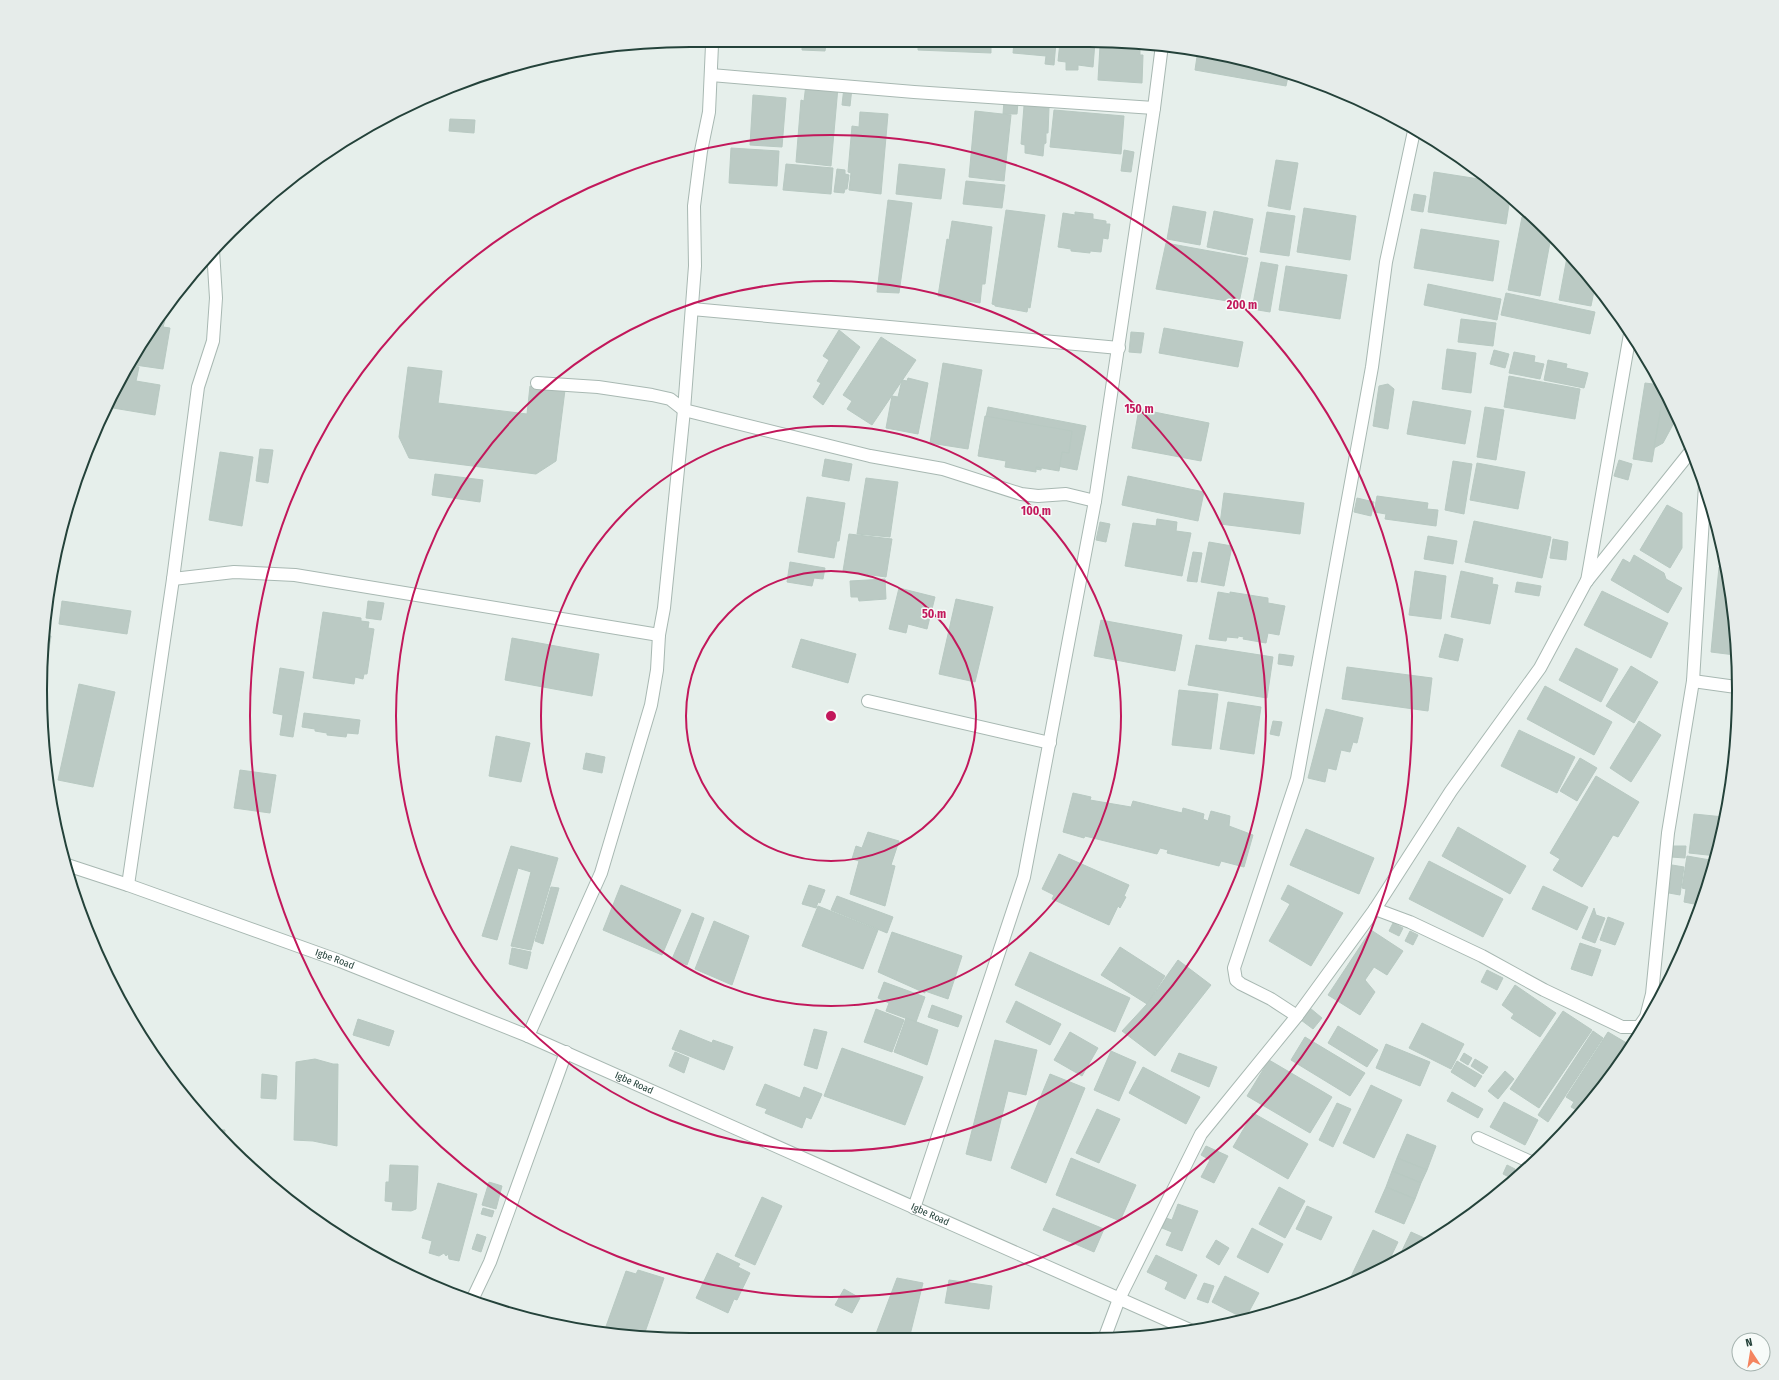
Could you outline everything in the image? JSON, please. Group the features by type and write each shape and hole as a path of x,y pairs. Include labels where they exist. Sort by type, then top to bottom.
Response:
{"street":[{"path":"528,1036 601,872 651,705 658,670 659,635 664,608 684,410 692,309 695,266 694,206 701,151 709,112 712,47"},
{"path":"914,1208 1024,877 1095,501 1119,348 1161,52"},
{"path":"711,75 914,92 1154,108"},
{"path":"1297,1016 1271,999 1241,984 1236,980 1234,968 1297,779 1372,367 1386,262 1413,134"},
{"path":"128,885 173,579 198,387 213,341 216,298 214,259"},
{"path":"692,309 1119,348"},
{"path":"1586,582 1629,341"},
{"path":"537,383 598,387 652,395 670,399 684,410 870,456 943,469 1021,494 1038,496 1066,494 1095,501"},
{"path":"1106,1333 1119,1299 1201,1134 1297,1016 1375,909 1451,791 1540,668 1586,582 1687,455"},
{"path":"1649,1007 1652,994 1668,833 1693,682 1704,503"},
{"path":"173,579 234,572 295,575 659,635"},
{"path":"1693,682 1732,687"},
{"path":"868,701 1050,743"},
{"name":"Igbe Road","path":"72,867 128,885 340,961 528,1036 1180,1326"},
{"path":"1375,909 1410,922 1482,956 1544,990 1622,1027 1637,1027"},
{"path":"475,1296 482,1283 490,1262 566,1052"},
{"path":"1478,1138 1528,1160"}],"building":[{"path":"802,47 826,47 825,51 802,50"},
{"path":"918,47 991,47 991,53 918,50"},
{"path":"1014,47 1056,47 1054,65 1045,64 1046,56 1013,53"},
{"path":"1059,47 1095,47 1093,67 1078,65 1078,70 1066,70 1066,62 1058,61"},
{"path":"1100,47 1140,49 1140,55 1143,55 1142,83 1098,80"},
{"path":"1197,57 1214,59 1288,79 1286,86 1195,70"},
{"path":"806,84 838,87 831,166 796,162 801,100 804,101"},
{"path":"844,87 852,88 850,106 842,105"},
{"path":"753,95 786,98 782,147 750,145"},
{"path":"1004,101 1018,102 1017,114 1003,114"},
{"path":"1024,106 1049,108 1048,133 1046,133 1046,143 1044,144 1043,156 1025,153 1025,145 1021,144"},
{"path":"1054,110 1124,116 1121,154 1050,147"},
{"path":"975,111 1011,115 1004,181 969,177"},
{"path":"860,112 888,114 881,194 849,190 851,173 848,172 852,126 859,127"},
{"path":"450,119 475,120 474,133 449,131"},
{"path":"731,148 779,151 777,186 729,183"},
{"path":"1124,150 1134,152 1131,172 1121,171"},
{"path":"1276,160 1298,163 1290,210 1268,206"},
{"path":"786,164 833,168 831,194 783,190"},
{"path":"899,164 945,169 941,199 896,194"},
{"path":"837,169 845,170 845,174 849,175 847,189 845,189 844,193 834,192"},
{"path":"1434,172 1479,179 1509,204 1506,224 1428,212"},
{"path":"966,181 1005,185 1002,208 963,204"},
{"path":"1414,194 1426,196 1423,212 1411,210"},
{"path":"888,200 912,203 899,293 877,292"},
{"path":"1173,206 1206,212 1200,245 1167,239"},
{"path":"1304,208 1356,216 1350,260 1297,252"},
{"path":"1006,210 1045,215 1030,308 1028,307 1027,312 995,306 992,304"},
{"path":"1214,211 1253,219 1246,255 1207,247"},
{"path":"1075,212 1093,214 1093,219 1106,221 1106,224 1110,224 1108,239 1103,238 1101,252 1090,251 1090,253 1071,251 1071,249 1058,247 1063,213 1075,215"},
{"path":"1267,212 1295,216 1289,256 1260,252"},
{"path":"1522,217 1525,217 1550,242 1540,296 1508,290"},
{"path":"952,221 992,227 985,284 982,284 980,303 938,296 947,239 949,240"},
{"path":"1421,229 1499,241 1493,281 1414,268"},
{"path":"1166,243 1248,258 1239,303 1156,289"},
{"path":"1567,260 1594,293 1591,306 1559,300"},
{"path":"1261,262 1278,265 1270,312 1252,309"},
{"path":"1286,266 1347,275 1340,319 1279,310"},
{"path":"1428,284 1501,299 1497,320 1424,305"},
{"path":"1506,293 1595,312 1590,334 1501,315"},
{"path":"1461,319 1496,323 1493,346 1458,342"},
{"path":"165,320 163,327 170,328 163,369 135,365"},
{"path":"1164,328 1243,342 1238,367 1159,353"},
{"path":"839,330 860,347 823,405 813,397 821,383 817,381 829,360 823,356"},
{"path":"1131,332 1144,333 1141,353 1129,352"},
{"path":"881,337 916,360 872,425 847,409 852,401 843,395"},
{"path":"1447,349 1476,353 1471,393 1442,389"},
{"path":"1494,350 1509,354 1505,368 1490,364"},
{"path":"1514,352 1535,356 1534,362 1544,364 1540,379 1509,373"},
{"path":"1548,360 1567,364 1566,368 1588,373 1584,388 1544,380"},
{"path":"943,363 982,370 968,449 930,443"},
{"path":"134,366 139,367 136,381 160,385 155,415 112,408"},
{"path":"408,367 442,371 438,403 527,414 530,386 565,390 556,461 536,474 409,458 399,437"},
{"path":"1509,376 1580,389 1575,419 1504,407"},
{"path":"908,378 928,383 918,434 886,428 892,396 898,397 902,380 907,381"},
{"path":"1645,383 1654,384 1663,400 1652,462 1633,459"},
{"path":"1388,384 1394,389 1388,429 1373,426 1379,386"},
{"path":"1663,400 1674,423 1663,443 1654,448"},
{"path":"1413,401 1471,411 1465,444 1407,434"},
{"path":"988,407 1086,426 1077,470 1042,463 1041,470 1008,464 1010,457 979,451"},
{"path":"1485,407 1504,410 1496,460 1477,457"},
{"path":"1139,409 1209,423 1201,461 1132,448"},
{"path":"985,416 1072,431 1069,453 1062,452 1059,471 1036,467 1036,472 1005,467 1006,461 978,456"},
{"path":"260,449 273,450 268,483 256,481"},
{"path":"220,452 253,457 242,526 209,520"},
{"path":"825,459 852,464 849,481 822,476"},
{"path":"1619,460 1632,464 1628,480 1614,476"},
{"path":"1453,461 1472,464 1464,514 1445,510"},
{"path":"1477,463 1525,472 1518,509 1470,500"},
{"path":"435,474 483,480 480,502 432,495"},
{"path":"1128,476 1204,492 1198,521 1122,505"},
{"path":"866,478 898,482 890,537 857,534"},
{"path":"1224,493 1304,503 1300,534 1220,524"},
{"path":"1377,496 1428,503 1427,509 1438,510 1436,526 1385,519 1386,514 1374,512"},
{"path":"807,497 845,503 839,541 837,541 834,558 798,552"},
{"path":"1357,498 1374,502 1371,516 1354,512"},
{"path":"1667,505 1682,513 1682,548 1670,568 1640,550"},
{"path":"1157,519 1177,522 1176,531 1191,533 1182,576 1125,566 1133,523 1156,526"},
{"path":"1474,521 1551,537 1542,578 1465,562"},
{"path":"1100,522 1110,524 1106,542 1096,540"},
{"path":"849,534 892,539 886,577 843,571"},
{"path":"1428,536 1457,541 1453,564 1424,559"},
{"path":"1553,539 1568,542 1566,560 1550,558"},
{"path":"1209,542 1232,546 1224,586 1201,582"},
{"path":"1193,552 1202,553 1197,582 1187,581"},
{"path":"1634,555 1664,573 1666,579 1682,588 1668,613 1611,580 1623,559 1630,563"},
{"path":"790,562 825,568 823,579 814,578 812,586 787,582"},
{"path":"1719,567 1720,567 1731,655 1711,652"},
{"path":"1415,571 1446,576 1441,619 1409,615"},
{"path":"1461,571 1493,578 1492,584 1498,585 1490,624 1451,617"},
{"path":"885,579 886,599 859,601 858,597 851,597 850,581"},
{"path":"1517,582 1541,586 1539,596 1515,592"},
{"path":"899,588 935,597 927,629 908,624 906,633 889,629"},
{"path":"1602,591 1668,623 1651,658 1584,625"},
{"path":"1218,592 1230,594 1230,592 1268,598 1268,603 1285,606 1279,635 1268,633 1266,643 1243,639 1244,637 1238,636 1238,638 1227,637 1226,641 1209,639"},
{"path":"956,599 993,607 975,682 939,674"},
{"path":"62,601 131,611 127,634 59,624"},
{"path":"368,601 384,603 381,620 366,618"},
{"path":"323,612 361,618 361,621 369,622 368,628 374,629 367,674 364,674 363,679 355,677 354,684 313,678"},
{"path":"1101,620 1182,635 1175,671 1094,656"},
{"path":"1445,634 1463,639 1458,661 1439,657"},
{"path":"49,636 51,636 48,656"},
{"path":"512,638 599,654 592,696 505,680"},
{"path":"801,639 856,654 848,683 792,667"},
{"path":"1196,645 1273,657 1267,698 1188,685"},
{"path":"1576,648 1618,669 1601,702 1559,680"},
{"path":"1279,654 1294,656 1292,666 1278,664"},
{"path":"1631,666 1658,682 1634,723 1606,706"},
{"path":"1347,667 1432,678 1428,711 1342,699"},
{"path":"280,668 304,672 293,737 280,735 283,715 273,713"},
{"path":"79,684 115,692 93,787 58,780"},
{"path":"1545,686 1612,722 1594,755 1527,719"},
{"path":"1179,690 1218,694 1211,749 1172,745"},
{"path":"1228,702 1261,707 1254,754 1220,749"},
{"path":"1326,709 1363,718 1357,743 1353,742 1350,752 1341,750 1336,770 1328,768 1325,782 1308,778"},
{"path":"304,713 360,720 358,734 347,733 346,737 327,735 327,733 315,731 315,729 302,727"},
{"path":"1273,721 1282,722 1279,736 1270,734"},
{"path":"1639,721 1661,735 1631,782 1610,768"},
{"path":"1519,730 1575,757 1557,793 1501,766"},
{"path":"496,736 530,743 521,782 489,776"},
{"path":"586,753 605,757 602,773 583,769"},
{"path":"1580,758 1597,768 1577,801 1560,791"},
{"path":"240,770 276,775 270,813 234,808"},
{"path":"1596,776 1639,802 1618,837 1613,835 1582,887 1553,870 1560,859 1550,853"},
{"path":"1073,793 1091,797 1090,800 1131,807 1133,801 1182,813 1183,808 1204,814 1203,819 1208,821 1211,811 1230,816 1229,826 1253,835 1244,867 1221,861 1219,866 1167,853 1168,850 1160,848 1157,854 1063,832"},
{"path":"1694,814 1720,817 1710,855 1689,853"},
{"path":"1458,827 1526,866 1510,894 1442,856"},
{"path":"1306,829 1374,858 1359,894 1290,865"},
{"path":"868,832 899,841 891,865 895,866 885,906 850,894 859,861 852,859 856,846 862,848"},
{"path":"511,846 558,858 531,950 511,946 531,872 518,868 497,940 482,936"},
{"path":"1672,846 1686,846 1685,858 1671,857"},
{"path":"1059,854 1129,885 1124,896 1126,897 1120,908 1118,906 1109,925 1052,899 1054,895 1042,889"},
{"path":"1687,856 1709,860 1695,904 1684,902 1686,889 1682,888"},
{"path":"1429,861 1503,899 1483,937 1409,899"},
{"path":"1672,865 1684,867 1680,895 1669,893"},
{"path":"621,885 681,910 662,955 603,930"},
{"path":"809,885 825,890 820,903 818,902 816,908 802,904"},
{"path":"1288,885 1343,913 1311,966 1269,941 1290,904 1281,899"},
{"path":"1543,886 1588,907 1577,930 1532,909"},
{"path":"551,887 559,888 543,944 535,941"},
{"path":"837,896 893,917 887,933 831,910"},
{"path":"818,906 878,930 863,969 802,946"},
{"path":"1594,908 1596,915 1605,918 1595,943 1582,938"},
{"path":"692,913 704,918 687,965 672,959"},
{"path":"1608,917 1624,923 1615,945 1600,940"},
{"path":"714,921 749,936 732,985 695,969"},
{"path":"1393,923 1403,928 1399,936 1389,931"},
{"path":"1371,930 1403,951 1387,975 1374,967 1365,980 1375,992 1360,1015 1328,995"},
{"path":"1410,931 1418,935 1413,945 1405,941"},
{"path":"892,932 962,956 948,999 925,991 925,993 878,972"},
{"path":"1580,943 1601,950 1592,976 1571,969"},
{"path":"1120,947 1165,976 1147,1004 1101,975"},
{"path":"512,948 531,952 527,969 509,964"},
{"path":"1030,952 1130,998 1115,1032 1015,985"},
{"path":"1178,960 1211,985 1155,1056 1122,1031 1147,1004"},
{"path":"1487,970 1503,978 1497,990 1481,982"},
{"path":"884,982 925,997 916,1022 886,1011 889,1003 878,998"},
{"path":"1515,985 1556,1013 1540,1037 1511,1018 1514,1014 1502,1005"},
{"path":"1016,1001 1061,1024 1050,1045 1006,1022"},
{"path":"932,1005 962,1016 958,1027 928,1017"},
{"path":"1310,1008 1322,1018 1313,1029 1301,1020"},
{"path":"876,1009 904,1020 892,1052 864,1042"},
{"path":"1563,1011 1592,1030 1539,1108 1510,1089"},
{"path":"906,1018 938,1030 927,1065 894,1052"},
{"path":"358,1019 394,1031 389,1046 353,1035"},
{"path":"1422,1023 1464,1044 1451,1069 1409,1048"},
{"path":"1338,1026 1378,1050 1367,1067 1328,1043"},
{"path":"814,1029 827,1032 817,1069 804,1065"},
{"path":"680,1030 712,1043 713,1040 733,1047 724,1070 672,1049"},
{"path":"1593,1031 1603,1038 1548,1122 1538,1115"},
{"path":"1070,1032 1098,1048 1082,1076 1054,1060"},
{"path":"1608,1032 1627,1043 1599,1081 1576,1110 1571,1107 1574,1102 1566,1097"},
{"path":"1305,1037 1365,1073 1350,1096 1291,1060"},
{"path":"995,1040 1037,1050 1026,1095 1008,1091 991,1161 966,1154"},
{"path":"1386,1044 1430,1062 1420,1086 1376,1068"},
{"path":"842,1048 923,1077 905,1125 824,1096"},
{"path":"1111,1051 1136,1062 1119,1101 1094,1090"},
{"path":"675,1052 689,1058 684,1073 669,1066"},
{"path":"1179,1053 1217,1067 1209,1087 1171,1071"},
{"path":"1464,1053 1472,1058 1468,1065 1460,1060"},
{"path":"315,1059 338,1064 337,1146 313,1141 294,1140 296,1062"},
{"path":"1475,1059 1488,1067 1483,1074 1471,1066"},
{"path":"1269,1060 1332,1097 1310,1133 1247,1096"},
{"path":"1457,1061 1482,1076 1475,1087 1451,1072"},
{"path":"1143,1067 1200,1097 1186,1124 1129,1093"},
{"path":"1505,1071 1514,1079 1498,1099 1488,1091"},
{"path":"262,1074 277,1076 276,1099 261,1098"},
{"path":"1050,1074 1085,1088 1046,1183 1011,1168"},
{"path":"765,1084 800,1098 804,1087 822,1094 811,1119 806,1117 802,1128 765,1113 767,1109 756,1105"},
{"path":"1371,1085 1402,1100 1374,1158 1343,1143"},
{"path":"1452,1092 1483,1109 1478,1118 1447,1101"},
{"path":"1504,1102 1538,1120 1525,1145 1490,1127"},
{"path":"1337,1103 1351,1109 1333,1147 1319,1140"},
{"path":"1097,1109 1120,1119 1099,1163 1076,1153"},
{"path":"1253,1113 1308,1144 1288,1179 1233,1147"},
{"path":"1407,1134 1436,1146 1427,1170 1397,1158"},
{"path":"1206,1146 1228,1156 1214,1183 1201,1177 1210,1160 1201,1155"},
{"path":"1071,1158 1136,1185 1120,1221 1056,1195"},
{"path":"1397,1158 1427,1170 1421,1183 1392,1171"},
{"path":"390,1165 418,1166 416,1209 411,1211 392,1210 393,1202 385,1201 386,1182 389,1182"},
{"path":"1507,1165 1515,1169 1508,1177 1503,1174"},
{"path":"1392,1171 1421,1183 1415,1199 1386,1187"},
{"path":"489,1182 502,1186 496,1209 482,1205"},
{"path":"438,1183 477,1194 459,1261 449,1259 448,1254 446,1256 444,1253 439,1256 429,1253 432,1241 422,1238"},
{"path":"1279,1187 1305,1201 1285,1238 1259,1224"},
{"path":"1386,1187 1415,1199 1404,1224 1375,1212"},
{"path":"762,1197 782,1206 755,1265 735,1256"},
{"path":"1178,1204 1198,1211 1182,1251 1166,1245 1172,1232 1162,1228 1166,1218 1172,1220"},
{"path":"1307,1206 1332,1217 1321,1240 1296,1229"},
{"path":"483,1208 494,1211 492,1217 481,1214"},
{"path":"1053,1208 1104,1229 1094,1252 1043,1230"},
{"path":"1252,1228 1283,1244 1268,1273 1237,1257"},
{"path":"1373,1230 1398,1242 1391,1257 1351,1277"},
{"path":"1411,1232 1425,1238 1410,1247 1402,1252"},
{"path":"477,1234 486,1237 481,1252 472,1249"},
{"path":"1216,1240 1229,1248 1219,1265 1206,1257"},
{"path":"717,1253 740,1264 738,1267 750,1273 737,1300 734,1299 728,1313 696,1298"},
{"path":"1156,1255 1197,1275 1185,1299 1165,1289 1168,1282 1147,1272"},
{"path":"638,1270 664,1278 645,1332 606,1327 626,1271 636,1274"},
{"path":"1225,1276 1259,1293 1248,1313 1238,1315 1212,1302"},
{"path":"897,1278 923,1283 910,1333 876,1333"},
{"path":"949,1280 992,1286 989,1309 945,1303"},
{"path":"1204,1283 1214,1286 1208,1303 1197,1299"},
{"path":"844,1289 860,1298 852,1313 835,1305"}]}
